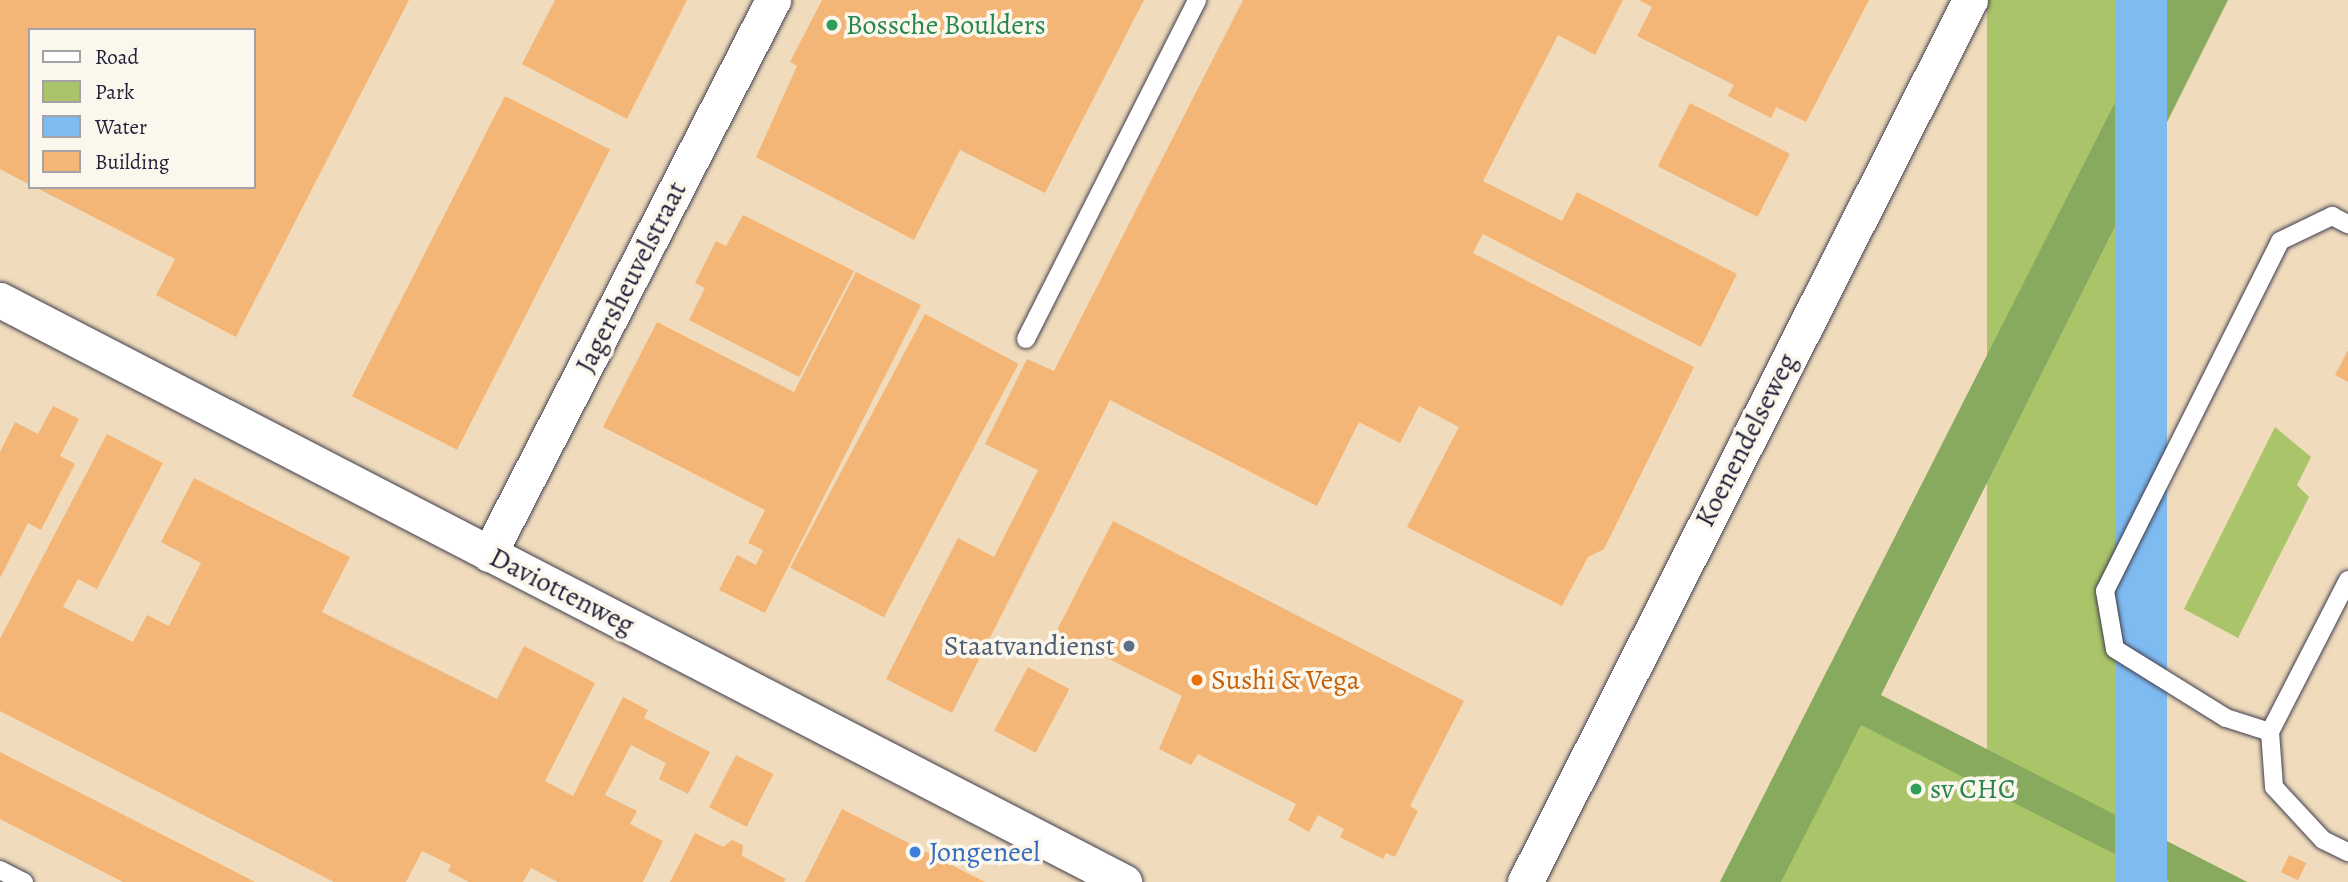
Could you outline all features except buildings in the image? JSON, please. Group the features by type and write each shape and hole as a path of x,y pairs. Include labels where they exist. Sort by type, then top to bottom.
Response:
{"street":[{"name":"Jagersheuvelstraat","path":"489,554 773,0"},
{"name":"Koenendelseweg","path":"1525,882 1970,0"},
{"name":"Daviottenweg","path":"0,300 1124,882"}],"lane":[{"path":"1026,339 1198,0"},
{"path":"2270,732 2226,718 2115,649 2105,591 2280,241 2332,216 2348,224"},
{"path":"2348,580 2270,732 2274,787 2323,840 2348,852"},
{"path":"0,870 24,882"}],"green space":[{"path":"1987,0 2115,0 2115,882 1987,882"},
{"path":"2167,0 2228,0 1881,695 2247,882 2170,882 1861,725 1781,882 1720,882"},
{"path":"2275,427 2311,457 2297,485 2309,497 2238,638 2184,609"},
{"name":"sv CHC","path":"1828,669 2247,882 1720,882"}],"water":[{"path":"2115,0 2167,0 2167,882 2115,882"}],"place":[{"name":"Bossche Boulders","path":"832,25"},
{"name":"Staatvandienst","path":"1129,646"},
{"name":"Sushi & Vega","path":"1197,680"},
{"name":"sv CHC","path":"1916,789"},
{"name":"Jongeneel","path":"915,852"}]}
